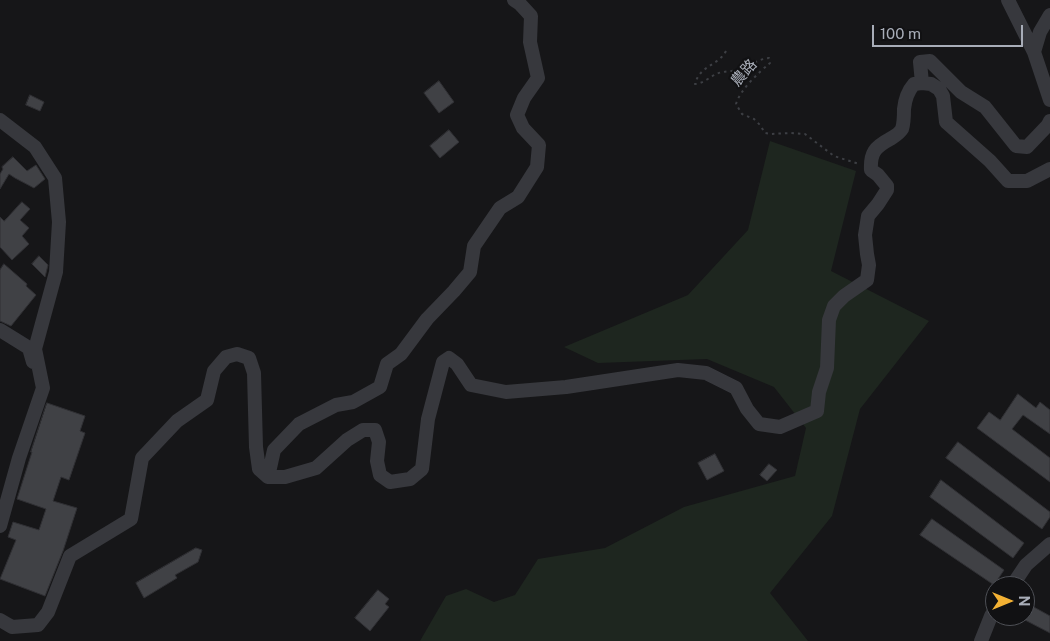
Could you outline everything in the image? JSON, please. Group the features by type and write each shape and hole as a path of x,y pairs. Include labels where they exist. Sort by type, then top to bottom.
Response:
{"lane":[{"path":"268,477 274,450 299,424 336,405 352,402 380,387 387,364 401,354 427,319 470,272 474,246 500,208 518,197 537,167 539,144 523,128 517,115 524,98 538,78 530,42 530,16 514,0"},
{"path":"1008,0 1034,52 1050,100"},
{"path":"1034,52 1040,32 1050,15"},
{"path":"922,83 920,62 930,61 961,92 985,107 1016,146 1027,147 1048,125 1050,120"},
{"path":"0,620 12,627 38,625 48,612 70,556 131,519 142,458 177,421 207,400 214,371 226,357 237,354 249,358 254,373 258,468 268,477 285,477 316,468 346,440 363,430 375,430 379,442 377,461 380,475 390,482 410,479 422,468 428,419 442,362 449,358 456,364 471,385 506,392 566,387 678,370 706,373 736,388 747,410 759,424 780,427 817,410 827,368 829,320 834,306 844,296 867,280 869,265 865,235 868,216 887,190 883,180 871,170 872,156 876,148 897,135 902,129 904,106 908,93 914,84 931,84 938,89 942,96 946,122 990,161 1008,181 1027,181 1050,169"},
{"path":"0,120 35,147 55,178 59,222 56,272 35,349 42,388 19,458 0,526"},
{"path":"0,330 29,348 42,388"},
{"path":"1019,576 1026,565 1050,544"},
{"path":"981,641 987,626"}],"path":[{"name":"農路","path":"726,51 720,60 708,66 697,77 695,84 699,84 723,72 737,70 762,58 769,58 770,63 755,76 738,96 736,104 742,114 754,119 765,133 806,134 834,156 865,165 871,163"}],"shaded area":[{"path":"770,141 856,171 831,271 929,321 860,409 832,516 770,593 808,641 420,641 446,596 466,589 494,602 515,595 538,559 605,548 684,507 795,476 806,428 774,387 707,359 598,363 564,347 688,295 748,230"}],"building":[{"path":"439,81 454,102 439,113 424,93"},
{"path":"30,95 44,102 40,111 26,105"},
{"path":"449,130 459,142 440,158 430,146"},
{"path":"13,157 27,171 36,165 45,179 34,188 9,174 0,189 2,167"},
{"path":"22,202 30,209 20,220 29,228 22,236 29,244 12,260 0,247 0,217 4,221"},
{"path":"39,256 48,265 45,277 32,264"},
{"path":"4,264 27,284 26,286 36,295 11,326 0,321 0,270"},
{"path":"1018,394 1036,408 1040,402 1050,410 1050,434 1023,415 1012,429 1050,458 1050,482 977,428 989,412 1000,420"},
{"path":"47,403 85,416 80,431 85,433 69,480 61,477 53,501 77,508 63,551 45,596 0,579 16,540 8,537 13,522 39,530 46,509 17,499"},
{"path":"958,442 1050,512 1050,517 1042,529 946,458"},
{"path":"715,454 724,471 707,480 698,463"},
{"path":"769,464 777,470 767,481 760,475"},
{"path":"941,480 1024,543 1013,558 930,497"},
{"path":"932,519 1004,570 1000,576 985,576 985,579 920,535"},
{"path":"196,548 202,550 198,562 175,575 177,578 144,598 136,583"},
{"path":"378,590 389,599 385,604 389,607 370,631 355,618"},
{"path":"1035,608 1050,616 1050,633 1035,625"}]}
